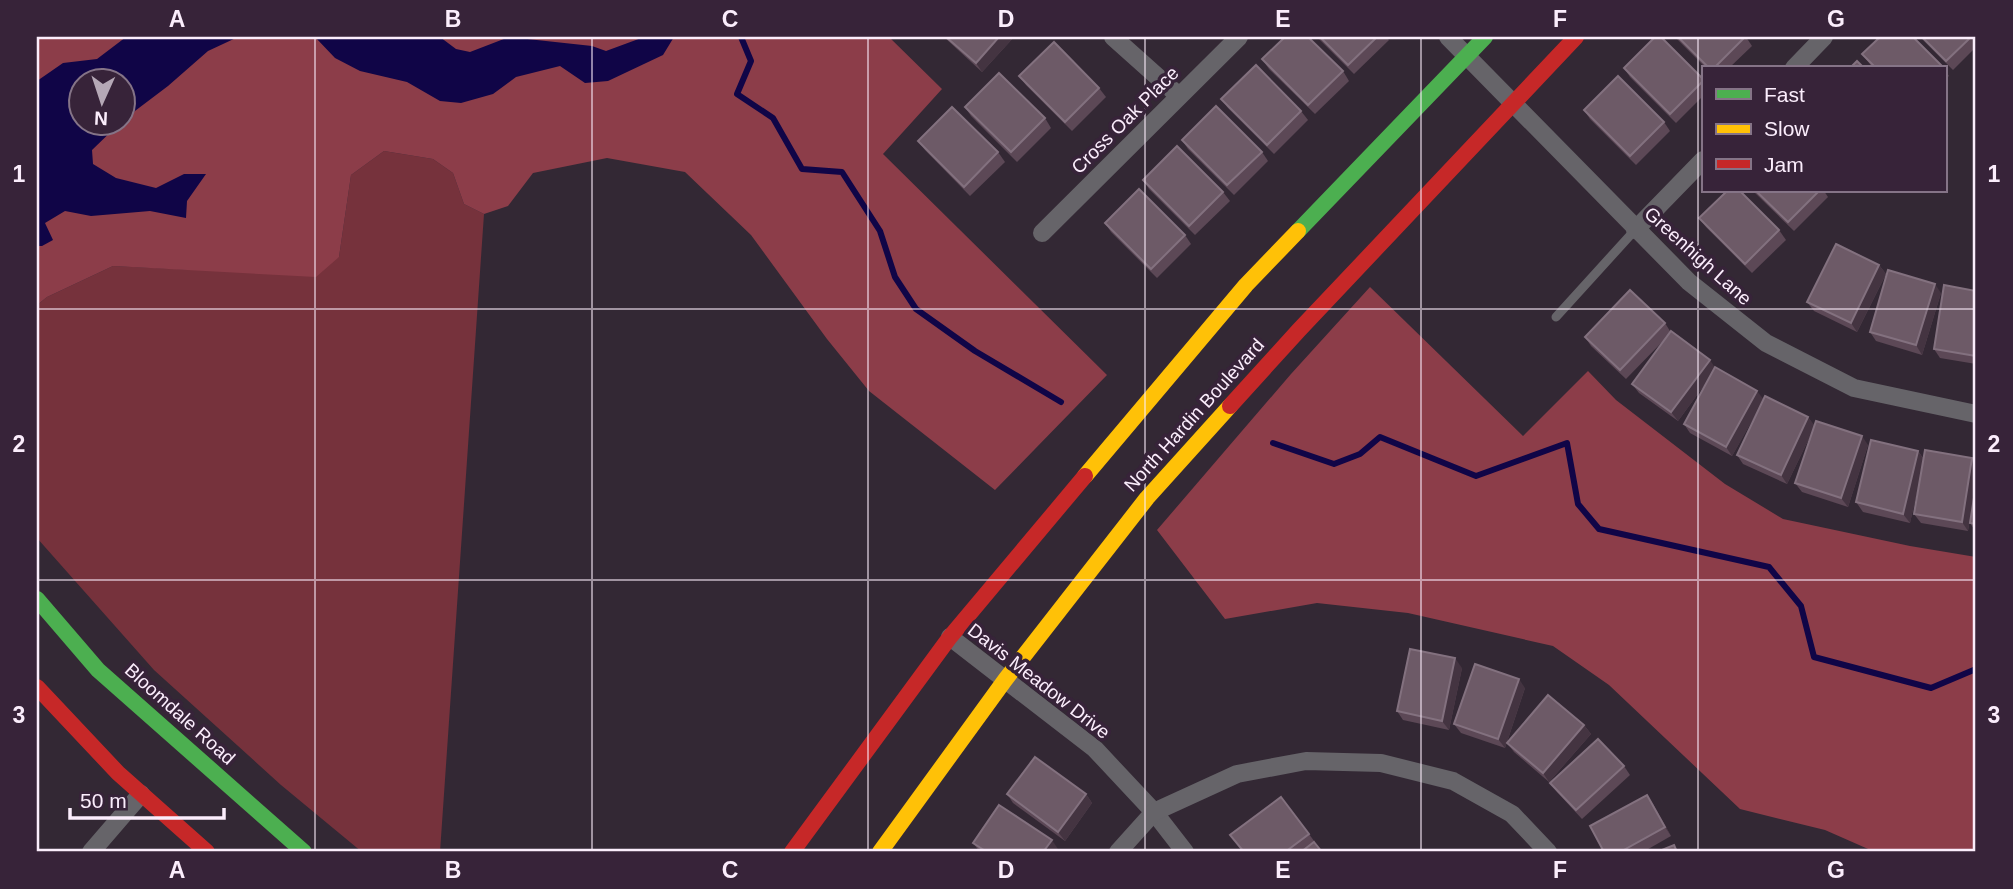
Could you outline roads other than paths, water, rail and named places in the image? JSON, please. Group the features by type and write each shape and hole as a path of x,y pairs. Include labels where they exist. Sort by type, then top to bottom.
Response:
{"street":[{"path":"1113,37 1178,96"},
{"name":"Cross Oak Place","path":"1042,233 1238,37"},
{"name":"Greenhigh Lane","path":"1448,37 1689,282 1766,343 1854,388 1976,414"},
{"name":"North Hardin Boulevard","path":"792,852 950,637 1246,285 1485,37"},
{"name":"North Hardin Boulevard","path":"880,852 1005,680 1147,498 1299,330 1576,37"},
{"path":"1796,66 1824,37"},
{"path":"1635,230 1702,161"},
{"name":"Bloomdale Road","path":"37,599 98,670 304,852"},
{"name":"Davis Meadow Drive","path":"950,637 1095,749 1154,812 1185,852"},
{"path":"37,687 59,713 141,794 207,852"},
{"path":"1118,852 1154,812 1237,774 1306,761 1381,764 1453,780 1512,814 1549,852"},
{"path":"92,852 141,794"}],"lane":[{"path":"1556,317 1635,230"}],"waterway":[{"path":"741,37 751,61 737,94 773,118 802,169 842,172 880,231 895,277 916,309 975,351 1061,402"},
{"path":"1273,443 1334,464 1360,454 1380,437 1476,476 1567,443 1578,504 1599,529 1769,567 1801,606 1814,657 1931,688 1976,669"}]}
